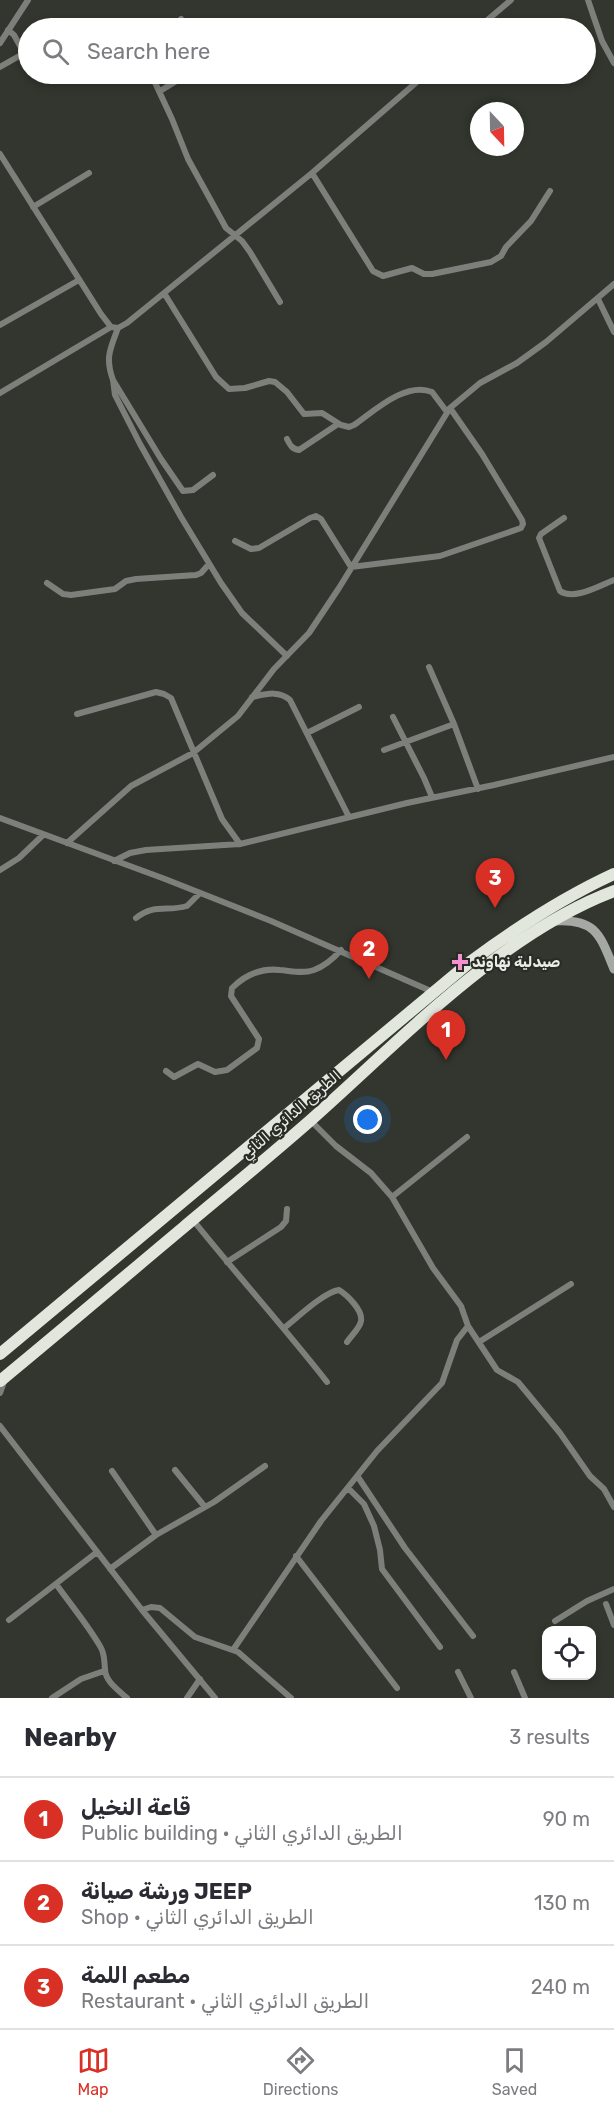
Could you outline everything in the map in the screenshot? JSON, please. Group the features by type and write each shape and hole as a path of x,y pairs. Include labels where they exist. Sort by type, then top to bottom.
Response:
{"highway":[{"name":"الطريق الدائري الثاني","path":"0,1354 470,962 534,917 567,897 614,874"},
{"name":"الطريق الدائري الثاني","path":"3,1378 310,1120 395,1043 472,978 552,921 614,891"},
{"path":"173,1209 160,1226 166,1232 193,1219"},
{"path":"3,1378 97,1294 108,1281 106,1275 76,1289"}],"street":[{"path":"0,42 28,0"},
{"path":"490,18 511,0"},
{"path":"588,0 594,18"},
{"path":"596,23 602,41 614,63"},
{"path":"8,30 18,41"},
{"path":"0,67 18,57"},
{"path":"156,84 188,159 226,228 250,252 280,303"},
{"path":"160,91 172,84"},
{"path":"0,393 114,327 127,323 312,173 414,84"},
{"path":"0,154 79,280 114,327 108,368 161,459 183,491 193,490 213,475"},
{"path":"33,207 89,173"},
{"path":"312,173 373,270 383,276 412,268 424,274 432,274 490,262 501,256 506,247 531,221 550,191"},
{"path":"0,325 79,280"},
{"path":"67,843 131,786 193,753 238,716 274,669 309,633 449,410 480,383 517,363 546,342 614,284"},
{"path":"164,293 216,377 224,387 229,389 239,389 269,381 275,382 287,392 304,414 322,413 345,427 354,425 402,393 413,389 432,392 449,410 482,454 524,524 521,528 440,556 351,567"},
{"path":"598,299 614,332"},
{"path":"113,380 115,395 140,444 209,564 242,613 287,656"},
{"path":"286,439 294,449 299,450 338,423"},
{"path":"235,541 251,549 259,548 316,516 321,519 351,567"},
{"path":"564,518 541,534 539,538 560,591 564,594 575,594 614,580"},
{"path":"47,583 63,594 71,595 115,589 126,581 136,579 201,573 209,564"},
{"path":"429,667 454,724 478,789"},
{"path":"77,714 150,693 164,694 171,698 222,819 240,844"},
{"path":"252,697 276,693 285,695 290,700 349,817"},
{"path":"307,733 359,707"},
{"path":"393,717 432,797"},
{"path":"384,750 454,724"},
{"path":"114,861 130,853 146,850 240,844 432,797 478,789 614,757"},
{"path":"0,818 341,950 433,992"},
{"path":"0,870 19,858 43,835"},
{"path":"136,918 143,912 156,908 187,906 199,894"},
{"path":"552,921 575,920 592,928 602,939 614,969"},
{"path":"166,1071 174,1077 198,1064 215,1072 222,1072 250,1054 257,1048 258,1039 231,996 232,988 245,977 261,971 271,969 298,973 312,971 331,961 341,950"},
{"path":"310,1120 336,1146 371,1173 392,1197 433,1268 461,1306 468,1326 497,1370 518,1382 590,1476 604,1489 614,1507"},
{"path":"392,1197 467,1137"},
{"path":"226,1262 281,1227 286,1221 287,1209"},
{"path":"193,1219 226,1262 284,1328 327,1382"},
{"path":"479,1342 571,1284"},
{"path":"284,1328 326,1296 339,1290 358,1310 361,1318 359,1327 347,1342"},
{"path":"233,1650 321,1521 400,1426 435,1393 442,1383 457,1340 468,1326"},
{"path":"0,1393 3,1378"},
{"path":"0,1426 142,1610 215,1698"},
{"path":"110,1569 156,1535 205,1507 266,1466"},
{"path":"175,1470 205,1507"},
{"path":"112,1471 156,1535"},
{"path":"358,1476 405,1548 473,1636"},
{"path":"348,1488 364,1504 374,1526 380,1550 381,1569 440,1647"},
{"path":"9,1620 97,1552"},
{"path":"296,1556 397,1688"},
{"path":"56,1584 101,1649 105,1661 104,1671 112,1685 127,1698"},
{"path":"555,1621 614,1589"},
{"path":"606,1605 614,1625"},
{"path":"142,1610 150,1607 160,1608 195,1637 243,1655 291,1698"},
{"path":"52,1698 81,1679 104,1671"},
{"path":"458,1672 471,1698"},
{"path":"514,1672 525,1698"},
{"path":"187,1698 200,1679"}],"place":[{"name":"مطعم اللمة","path":"495,908"},
{"name":"صيدلية نهاوند","path":"460,962"},
{"name":"ورشة صيانة JEEP","path":"369,979"},
{"name":"قاعة النخيل","path":"446,1060"}]}
